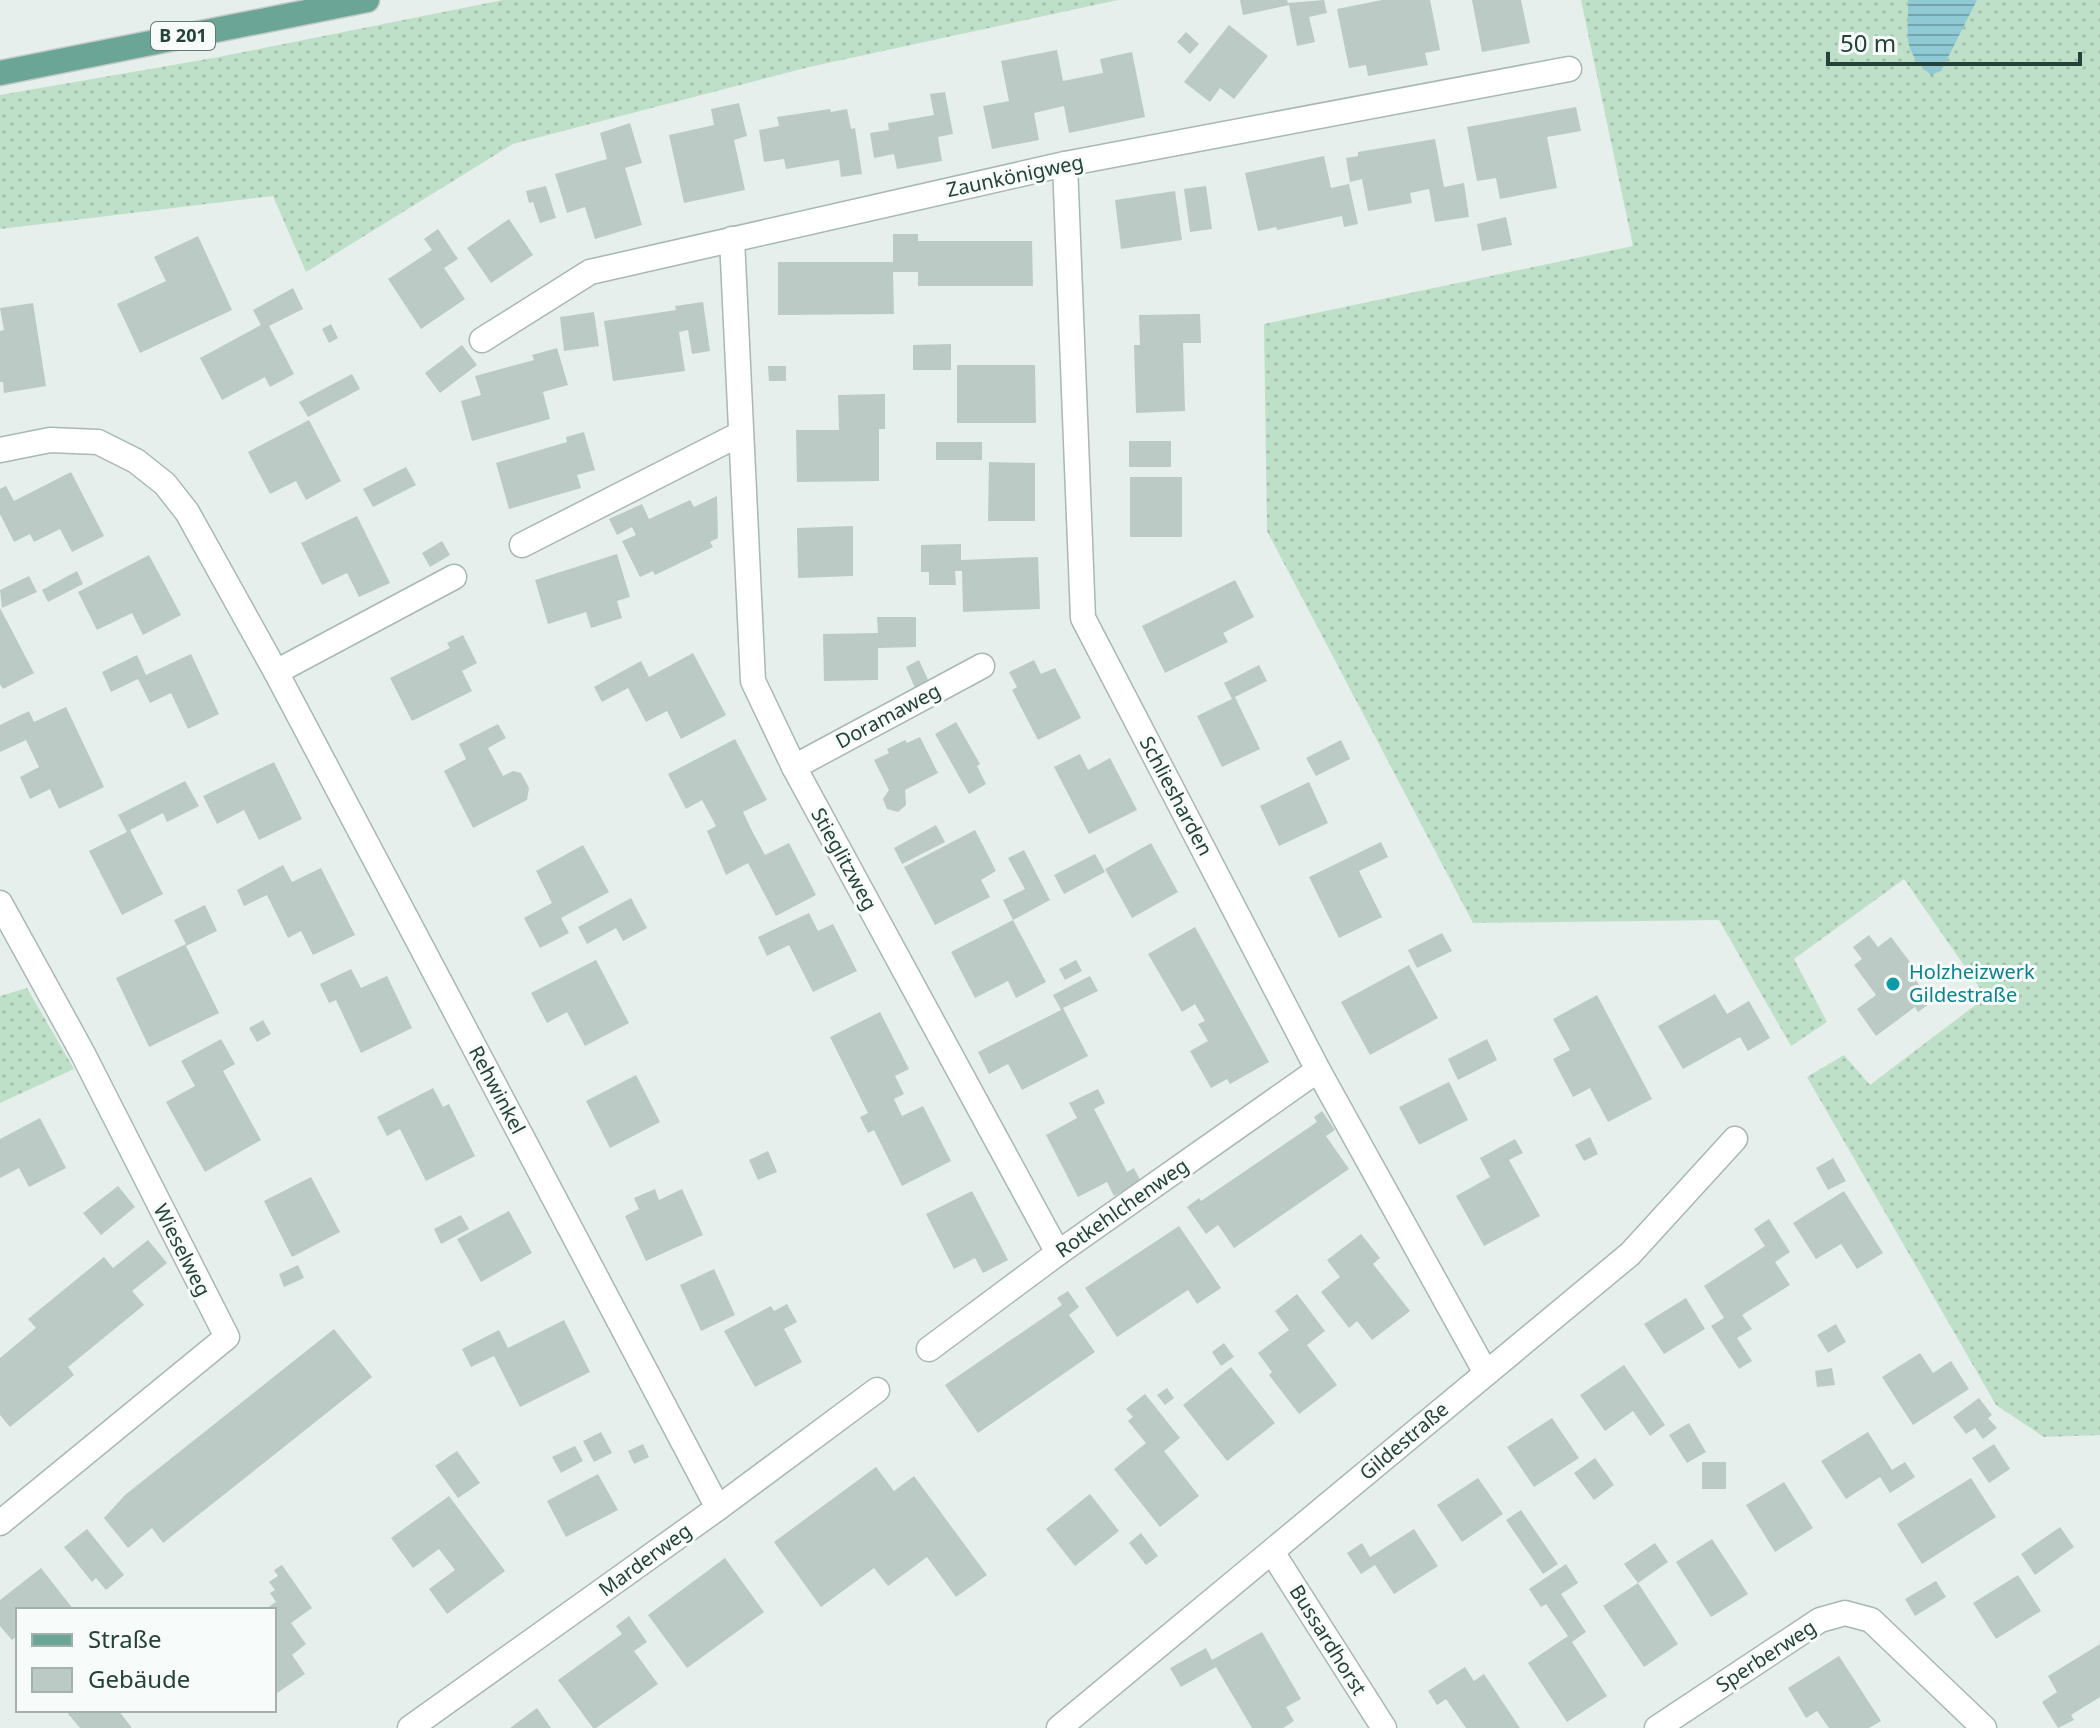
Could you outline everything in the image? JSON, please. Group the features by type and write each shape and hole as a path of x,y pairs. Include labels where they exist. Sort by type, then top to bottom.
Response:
{"main road":[{"name":"B 201","path":"0,73 367,0"}],"street":[{"name":"Zaunkönigweg","path":"482,340 590,272 1065,164 1569,69"},
{"name":"Schliesharden","path":"1065,164 1083,618 1318,1070 1486,1373"},
{"name":"Stieglitzweg","path":"732,239 753,681 794,767 1058,1253"},
{"path":"522,545 740,434"},
{"name":"Rehwinkel","path":"0,450 50,440 98,442 136,461 165,484 187,512 276,672 718,1508"},
{"path":"276,672 454,577"},
{"name":"Doramaweg","path":"794,767 982,666"},
{"name":"Wieselweg","path":"0,903 82,1052 227,1337 0,1523"},
{"name":"Rotkehlchenweg","path":"929,1349 1058,1253 1318,1070"},
{"name":"Gildestraße","path":"1059,1728 1630,1254 1735,1139"},
{"name":"Marderweg","path":"410,1728 877,1390"},
{"name":"Bussardhorst","path":"1272,1552 1384,1728"},
{"name":"Sperberweg","path":"1657,1728 1820,1620 1845,1613 1871,1620 1984,1728"}],"green space":[{"path":"503,0 1118,0 809,67 513,144 306,272 273,196 0,229 0,95 219,57"},
{"path":"1581,0 2100,0 2100,1435 2044,1437 1996,1405 1807,1077 1844,1055 1870,1085 1986,997 1904,879 1794,959 1827,1022 1791,1046 1719,920 1473,923 1267,531 1264,324 1633,246"},
{"path":"27,988 74,1069 0,1103 0,996"}],"water":[{"path":"1908,0 1977,0 1941,71 1931,75 1910,49"}],"building":[{"path":"1240,0 1287,0 1288,3 1324,0 1327,13 1309,17 1315,42 1297,46 1289,5 1243,15"},
{"path":"1382,0 1430,0 1440,50 1425,53 1428,65 1368,76 1366,65 1349,68 1337,9"},
{"path":"1472,0 1521,0 1530,43 1482,52"},
{"path":"1229,25 1268,56 1234,99 1220,88 1210,102 1184,82"},
{"path":"1186,32 1199,44 1190,54 1177,42"},
{"path":"1057,50 1063,81 1103,73 1100,59 1132,52 1145,117 1069,133 1064,106 1034,113 1039,140 992,149 983,106 1009,101 1001,61"},
{"path":"945,92 953,134 938,137 942,161 897,169 894,154 874,158 870,133 889,130 888,123 934,115 930,94"},
{"path":"739,103 747,136 734,140 745,190 684,203 669,135 714,125 711,109"},
{"path":"1576,107 1581,131 1547,137 1557,188 1500,199 1496,178 1477,181 1467,127"},
{"path":"830,109 831,112 847,109 851,129 855,128 862,174 841,177 839,160 786,169 784,159 764,162 759,130 779,126 777,117"},
{"path":"630,123 642,163 625,168 642,225 595,239 585,207 567,213 555,174 607,159 600,133"},
{"path":"1435,139 1444,187 1464,183 1469,217 1435,222 1429,189 1410,193 1412,203 1368,211 1362,179 1350,182 1346,158 1358,156 1358,152"},
{"path":"1324,156 1331,188 1349,184 1358,224 1344,227 1342,216 1258,231 1245,173"},
{"path":"546,186 556,218 540,223 526,191"},
{"path":"1206,186 1212,229 1190,232 1184,189"},
{"path":"1175,191 1182,240 1121,249 1115,200"},
{"path":"1506,217 1512,245 1482,251 1477,224"},
{"path":"509,219 533,255 491,283 467,248"},
{"path":"438,229 458,259 444,268 465,299 421,329 388,279 432,250 424,239"},
{"path":"893,234 918,234 918,241 1032,241 1033,286 918,286 918,272 893,272 894,314 778,315 778,262 893,262"},
{"path":"198,236 232,310 140,353 117,304 166,281 154,257"},
{"path":"293,288 303,309 269,326 294,374 270,387 265,377 222,400 200,358 261,325 253,310"},
{"path":"703,302 710,351 692,354 688,330 679,332 685,371 613,381 604,321 676,310 675,306"},
{"path":"33,303 46,386 4,393 3,382 0,382 0,331 4,330 0,308"},
{"path":"594,312 599,346 564,351 560,317"},
{"path":"1200,314 1201,343 1183,343 1185,411 1136,413 1134,345 1140,345 1139,315"},
{"path":"331,324 338,338 329,343 322,329"},
{"path":"951,344 951,370 913,370 913,345"},
{"path":"462,345 477,365 440,393 425,373"},
{"path":"557,348 568,385 543,392 550,419 472,441 461,401 481,395 475,376 534,360 532,355"},
{"path":"957,365 1035,365 1036,423 957,423"},
{"path":"768,366 786,366 786,381 769,381"},
{"path":"352,374 360,389 308,417 299,402"},
{"path":"885,394 885,429 879,429 879,481 797,482 796,430 839,430 838,395"},
{"path":"309,420 341,481 306,500 296,481 270,494 248,452"},
{"path":"584,432 595,470 577,475 581,488 509,509 496,463 567,442 566,437"},
{"path":"1129,441 1171,441 1171,467 1129,467"},
{"path":"936,442 982,442 982,460 936,460"},
{"path":"989,462 1035,463 1035,521 988,521"},
{"path":"406,467 416,485 373,507 363,489"},
{"path":"71,472 104,536 72,552 60,529 34,542 30,534 14,542 0,514 0,489 6,486 14,501"},
{"path":"1130,477 1182,477 1182,537 1130,537"},
{"path":"717,496 718,538 710,542 713,547 655,575 653,571 640,577 622,541 636,535 632,527 617,535 609,519 642,504 649,519 690,500 694,507"},
{"path":"357,516 390,583 359,597 347,573 322,585 301,543"},
{"path":"853,526 853,576 798,578 797,528"},
{"path":"442,541 450,555 430,567 422,553"},
{"path":"961,544 961,560 1038,557 1040,609 963,612 962,571 955,571 956,585 929,585 929,572 921,572 921,545"},
{"path":"617,554 630,597 617,601 622,618 591,628 586,612 548,624 535,580"},
{"path":"149,555 181,615 143,635 132,613 97,630 78,592"},
{"path":"77,571 83,584 48,602 42,590"},
{"path":"29,576 37,592 2,608 0,590"},
{"path":"1235,580 1254,617 1223,633 1228,642 1165,673 1142,626"},
{"path":"0,608 34,673 3,689 0,684"},
{"path":"877,617 916,617 916,647 878,648 878,680 824,681 823,634 878,633"},
{"path":"463,635 477,663 462,671 472,691 412,721 390,678 450,648 447,643"},
{"path":"693,653 726,715 681,739 667,711 646,722 628,688 602,702 594,687 641,661 649,677"},
{"path":"191,654 219,714 188,729 171,693 150,703 138,679 111,692 102,672 137,655 146,675"},
{"path":"919,660 929,682 915,688 906,667"},
{"path":"1034,660 1041,674 1055,668 1081,718 1038,740 1012,690 1017,687 1009,672"},
{"path":"1259,665 1267,681 1235,697 1260,749 1222,767 1197,716 1232,699 1224,683"},
{"path":"66,707 104,787 59,809 50,789 30,799 20,777 39,767 26,740 0,752 0,725 29,711 34,722"},
{"path":"956,722 980,764 977,766 986,784 969,794 935,734"},
{"path":"498,724 506,738 488,748 503,776 513,771 521,773 529,788 527,800 473,828 444,771 466,759 459,744"},
{"path":"920,737 938,773 905,790 906,805 898,812 887,809 883,799 889,790 874,760 905,740 907,743"},
{"path":"735,739 767,800 743,812 751,829 765,855 789,843 816,895 776,916 748,863 726,875 707,831 716,826 702,800 686,809 668,774"},
{"path":"1341,740 1350,759 1316,776 1306,758"},
{"path":"1080,754 1088,770 1110,758 1137,810 1089,834 1054,767"},
{"path":"274,762 302,819 259,840 244,810 217,824 203,796"},
{"path":"185,781 199,806 167,822 163,813 130,830 163,894 122,915 89,851 127,832 118,815"},
{"path":"1309,782 1328,823 1279,846 1260,806"},
{"path":"936,825 945,842 902,864 894,848"},
{"path":"975,830 996,871 981,880 990,897 935,925 904,867"},
{"path":"1381,842 1388,857 1359,871 1382,917 1339,938 1309,877"},
{"path":"1151,843 1178,892 1132,918 1105,869"},
{"path":"583,845 609,892 561,918 569,933 540,948 524,918 552,903 536,871"},
{"path":"1024,850 1050,900 1013,920 1003,900 1025,889 1008,858"},
{"path":"1095,854 1105,872 1064,894 1054,875"},
{"path":"283,865 292,882 321,868 355,935 313,955 301,931 288,938 267,895 244,906 237,890"},
{"path":"631,898 647,928 623,941 616,928 587,944 578,927"},
{"path":"205,905 217,931 186,946 219,1013 149,1047 116,978 186,944 174,920"},
{"path":"809,913 818,931 833,924 857,971 813,992 789,945 767,956 758,937"},
{"path":"1013,920 1046,982 1016,998 1008,981 975,998 951,952"},
{"path":"1195,927 1269,1062 1230,1084 1227,1079 1211,1088 1190,1051 1208,1041 1198,1024 1205,1021 1195,1004 1182,1012 1148,954"},
{"path":"1442,933 1452,951 1417,968 1408,950"},
{"name":"Holzheizwerk Gildestraße","path":"1869,935 1878,947 1891,937 1916,970 1911,974 1932,1002 1918,1012 1915,1007 1876,1036 1857,1009 1876,995 1854,965 1862,959 1853,947"},
{"path":"596,960 629,1023 585,1046 567,1012 547,1023 531,993"},
{"path":"1076,960 1082,971 1065,980 1059,969"},
{"path":"1409,965 1438,1018 1370,1055 1341,1002"},
{"path":"351,969 361,988 387,976 412,1028 361,1053 336,1000 329,1003 320,984"},
{"path":"1090,976 1098,991 1063,1008 1088,1056 1022,1090 1008,1064 989,1074 978,1052 1061,1010 1053,995"},
{"path":"1715,994 1727,1014 1749,1001 1770,1038 1748,1051 1740,1037 1683,1069 1658,1026"},
{"path":"1597,995 1652,1099 1608,1122 1590,1088 1573,1097 1553,1059 1570,1050 1553,1019"},
{"path":"880,1012 909,1069 895,1076 904,1094 894,1099 902,1116 923,1106 951,1161 902,1186 874,1130 868,1133 860,1117 868,1113 830,1037"},
{"path":"263,1020 271,1034 257,1042 249,1028"},
{"path":"221,1039 235,1064 223,1071 261,1140 205,1172 166,1102 195,1086 181,1061"},
{"path":"1487,1039 1497,1060 1458,1080 1448,1059"},
{"path":"636,1075 660,1122 610,1148 586,1101"},
{"path":"1449,1082 1468,1120 1419,1145 1399,1107"},
{"path":"433,1088 443,1107 449,1104 475,1156 426,1181 400,1129 387,1136 377,1117"},
{"path":"1098,1089 1105,1103 1094,1109 1127,1172 1134,1168 1141,1182 1114,1196 1107,1182 1078,1197 1046,1135 1077,1118 1069,1103"},
{"path":"1322,1111 1335,1130 1326,1136 1349,1169 1234,1248 1218,1225 1206,1234 1187,1207 1199,1198 1201,1201 1317,1122 1314,1117"},
{"path":"40,1118 66,1168 29,1187 19,1168 0,1178 0,1139"},
{"path":"1590,1137 1598,1154 1584,1161 1575,1145"},
{"path":"1515,1139 1523,1153 1509,1160 1540,1216 1484,1246 1456,1196 1490,1177 1480,1158"},
{"path":"768,1151 777,1172 758,1180 749,1160"},
{"path":"1833,1158 1846,1181 1828,1190 1816,1168"},
{"path":"311,1177 340,1232 292,1257 264,1201"},
{"path":"118,1186 135,1207 101,1235 83,1213"},
{"path":"655,1189 659,1200 682,1189 703,1235 646,1261 625,1216 639,1209 634,1198"},
{"path":"972,1191 1008,1260 983,1273 975,1258 954,1269 926,1214"},
{"path":"1844,1191 1883,1253 1857,1269 1841,1244 1816,1259 1793,1223"},
{"path":"509,1211 532,1253 481,1282 457,1239"},
{"path":"461,1215 469,1229 441,1244 434,1229"},
{"path":"1769,1219 1790,1252 1775,1262 1790,1285 1742,1315 1752,1329 1737,1338 1752,1361 1739,1369 1711,1326 1724,1318 1704,1286 1765,1246 1754,1229"},
{"path":"1179,1226 1221,1288 1197,1304 1188,1290 1117,1337 1085,1288"},
{"path":"1361,1234 1380,1258 1373,1264 1410,1311 1372,1340 1357,1321 1349,1328 1321,1292 1340,1277 1327,1260"},
{"path":"148,1240 167,1263 132,1291 144,1305 68,1367 74,1375 10,1427 0,1415 0,1358 36,1328 28,1319 104,1257 113,1268"},
{"path":"298,1265 304,1278 284,1287 279,1274"},
{"path":"714,1269 735,1315 701,1331 680,1285"},
{"path":"1068,1291 1079,1307 1069,1315 1095,1352 978,1433 945,1385 1062,1305 1057,1298"},
{"path":"1297,1294 1325,1331 1307,1345 1337,1385 1299,1414 1269,1375 1272,1372 1258,1353 1289,1330 1275,1311"},
{"path":"1686,1298 1705,1329 1664,1354 1644,1324"},
{"path":"787,1304 797,1322 784,1329 802,1362 755,1387 724,1331 771,1306 774,1311"},
{"path":"564,1320 590,1372 520,1407 494,1356 471,1367 462,1349 499,1330 508,1348"},
{"path":"1836,1324 1846,1342 1828,1353 1817,1335"},
{"path":"334,1329 372,1377 163,1543 152,1528 128,1548 104,1518 125,1495"},
{"path":"1224,1343 1234,1357 1221,1366 1212,1352"},
{"path":"1920,1353 1933,1373 1951,1361 1969,1389 1913,1425 1882,1377"},
{"path":"1624,1365 1665,1425 1650,1436 1633,1411 1605,1431 1580,1395"},
{"path":"1231,1367 1275,1423 1227,1461 1183,1405"},
{"path":"1832,1368 1835,1385 1817,1387 1815,1371"},
{"path":"1167,1388 1174,1398 1165,1405 1157,1395"},
{"path":"1145,1394 1180,1438 1164,1451 1199,1496 1160,1527 1114,1469 1146,1443 1128,1421 1133,1417 1126,1409"},
{"path":"1979,1398 1992,1415 1988,1418 1997,1428 1983,1439 1975,1428 1966,1434 1953,1417"},
{"path":"1552,1418 1579,1458 1534,1487 1507,1447"},
{"path":"1689,1423 1706,1452 1687,1463 1669,1435"},
{"path":"601,1432 612,1453 594,1462 583,1441"},
{"path":"1868,1432 1892,1470 1905,1462 1915,1477 1890,1493 1880,1477 1846,1499 1821,1461"},
{"path":"643,1444 649,1457 634,1464 628,1451"},
{"path":"1994,1444 2010,1469 1989,1483 1972,1458"},
{"path":"575,1446 583,1461 561,1473 552,1457"},
{"path":"457,1451 480,1483 458,1498 435,1466"},
{"path":"1595,1458 1614,1485 1594,1500 1574,1473"},
{"path":"1702,1462 1726,1462 1726,1489 1702,1489"},
{"path":"876,1467 894,1491 914,1476 987,1575 956,1597 927,1557 888,1586 874,1568 821,1607 774,1542"},
{"path":"598,1474 618,1510 566,1537 547,1501"},
{"path":"1478,1478 1503,1514 1462,1542 1437,1505"},
{"path":"1971,1478 1996,1517 1922,1564 1897,1524"},
{"path":"1784,1482 1813,1528 1775,1552 1746,1505"},
{"path":"1090,1494 1119,1531 1075,1566 1046,1529"},
{"path":"449,1496 505,1571 447,1614 429,1589 455,1570 439,1549 413,1568 391,1538"},
{"path":"1521,1510 1558,1564 1543,1574 1506,1520"},
{"path":"2060,1527 2074,1547 2035,1575 2021,1554"},
{"path":"87,1529 124,1575 106,1590 96,1578 92,1582 64,1547"},
{"path":"1414,1529 1438,1566 1394,1594 1375,1565 1361,1574 1347,1553 1362,1543 1370,1557"},
{"path":"1141,1533 1158,1556 1146,1565 1129,1543"},
{"path":"1712,1539 1748,1594 1711,1617 1676,1562"},
{"path":"1655,1543 1668,1562 1638,1583 1624,1564"},
{"path":"725,1558 764,1612 687,1668 648,1615"},
{"path":"1566,1564 1578,1583 1561,1594 1586,1632 1572,1642 1607,1696 1567,1722 1528,1663 1568,1636 1546,1604 1541,1607 1529,1589"},
{"path":"282,1565 312,1608 291,1623 306,1644 292,1655 305,1674 277,1693 276,1608 267,1608 276,1602 270,1593 275,1590 269,1582 278,1576 274,1570"},
{"path":"41,1568 72,1608 16,1608 16,1637 12,1640 0,1626 0,1600"},
{"path":"2018,1575 2041,1611 1996,1639 1973,1603"},
{"path":"1936,1581 1946,1597 1915,1616 1905,1599"},
{"path":"1638,1583 1678,1644 1644,1667 1603,1606"},
{"path":"629,1616 647,1642 634,1651 658,1684 593,1728 558,1680 622,1634 616,1626"},
{"path":"1262,1632 1301,1699 1286,1707 1294,1721 1283,1728 1252,1728 1216,1667 1181,1687 1170,1668 1206,1648 1212,1660"},
{"path":"2100,1644 2100,1697 2071,1715 2074,1720 2058,1728 2042,1702 2057,1692 2048,1676"},
{"path":"1839,1656 1881,1721 1869,1728 1829,1728 1817,1711 1806,1718 1788,1688"},
{"path":"1465,1667 1474,1681 1484,1674 1520,1728 1466,1728 1446,1699 1437,1705 1428,1691"},
{"path":"537,1708 551,1728 510,1728"},
{"path":"67,1712 120,1712 132,1728 80,1728"}],"place":[{"name":"Holzheizwerk Gildestraße","path":"1893,984"}]}
